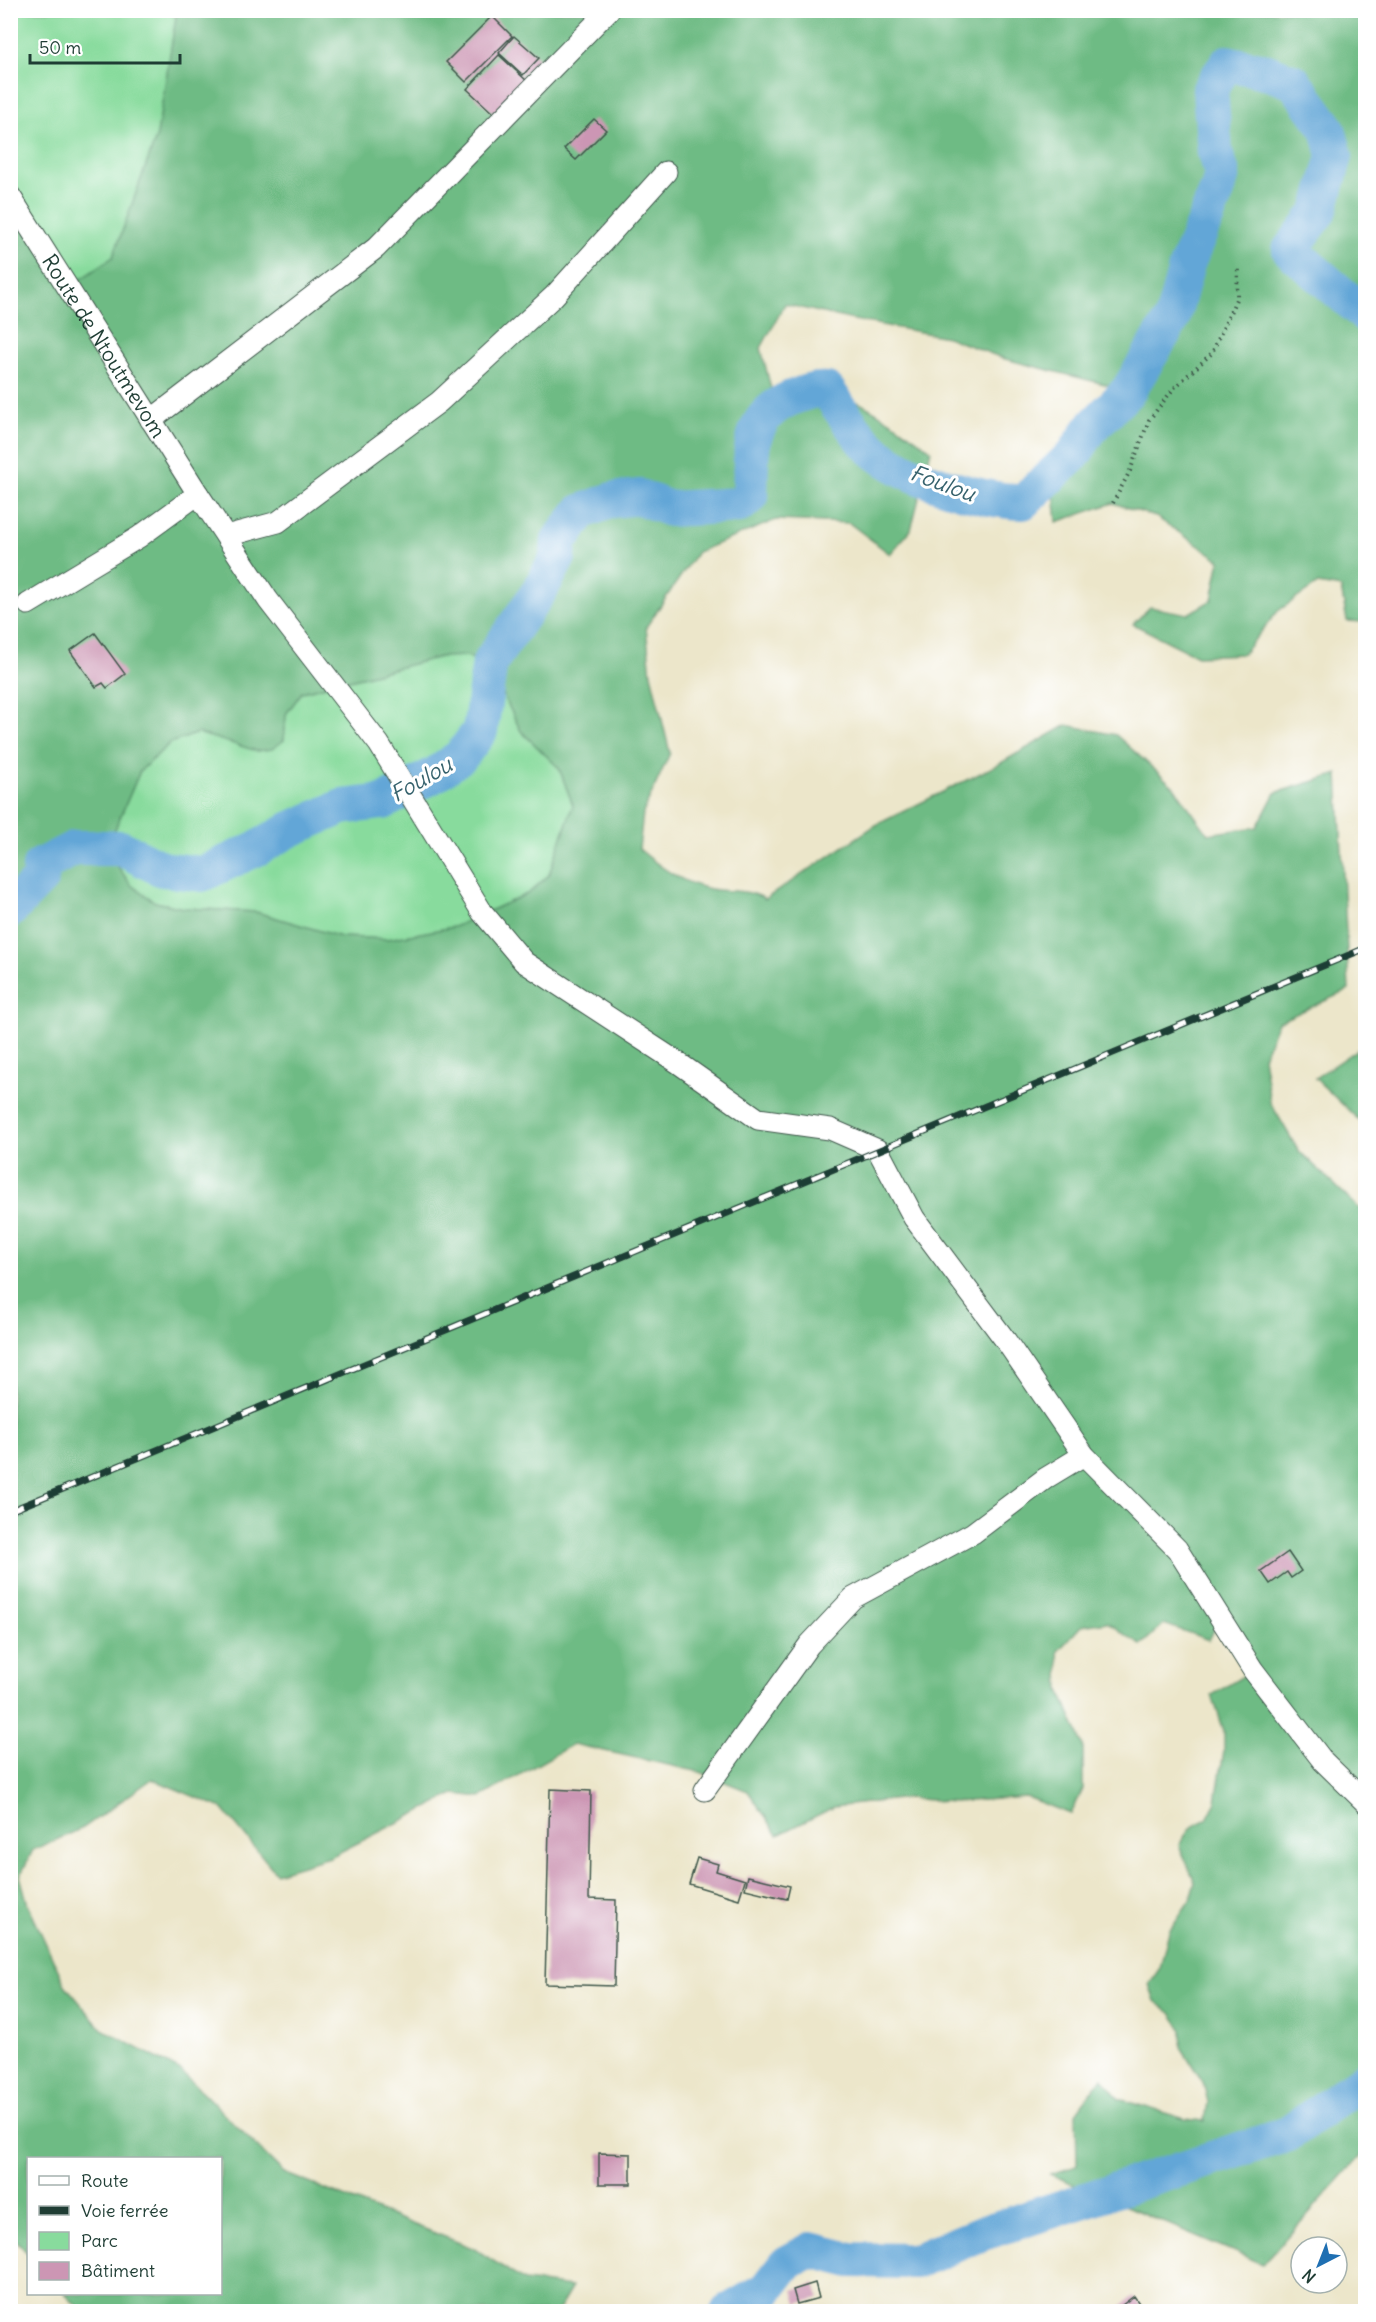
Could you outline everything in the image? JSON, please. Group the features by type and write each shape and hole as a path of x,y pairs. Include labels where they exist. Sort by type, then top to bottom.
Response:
{"street":[{"path":"152,420 376,248 609,10"},
{"path":"226,536 278,522 439,402 554,296 666,172"},
{"name":"Route de Ntoutmevom","path":"10,196 198,494 268,600 379,744 482,912 524,962 677,1062 758,1119 830,1129 878,1150 914,1218 1006,1341 1084,1455 1177,1550 1253,1670 1323,1761 1365,1803"},
{"path":"28,604 139,537 198,494"},
{"path":"705,1790 809,1645 853,1598 973,1533 1046,1478 1084,1455"}],"path":[{"path":"1113,503 1130,471 1149,420 1174,388 1212,353 1237,297 1238,267"}],"green space":[{"path":"166,10 176,18 157,135 113,257 68,288 11,196 11,11"},
{"path":"177,11 1365,11 1365,622 1347,621 1341,588 1318,584 1278,611 1243,654 1197,656 1133,624 1150,607 1188,614 1212,600 1220,560 1156,517 1113,503 1057,522 1052,474 1074,454 1091,428 1128,390 1005,359 947,337 849,319 785,304 761,348 775,405 809,390 827,390 858,402 907,432 931,450 911,530 890,554 849,523 776,520 697,552 646,627 651,674 670,753 643,813 639,849 676,876 710,889 750,893 765,899 876,825 999,764 1067,725 1116,735 1174,787 1208,834 1257,827 1275,793 1338,774 1349,990 1278,1022 1263,1057 1270,1102 1298,1150 1360,1209 1365,1206 1365,2151 1263,2264 1050,2174 1077,2166 1076,2113 1102,2077 1119,2099 1185,2119 1205,2121 1208,2102 1203,2082 1181,2048 1182,2029 1171,2013 1155,2001 1149,1984 1160,1968 1169,1931 1190,1900 1195,1882 1179,1845 1190,1828 1207,1819 1216,1802 1224,1750 1224,1731 1212,1695 1253,1670 1221,1616 1209,1640 1164,1624 1141,1645 1107,1622 1081,1626 1058,1651 1060,1690 1083,1745 1083,1789 1071,1814 1026,1797 954,1802 907,1798 834,1807 778,1835 748,1791 700,1772 573,1744 481,1797 454,1794 330,1857 276,1873 222,1808 152,1779 83,1828 33,1850 20,1876 28,1905 65,1985 102,2029 181,2071 284,2173 475,2249 524,2281 572,2287 557,2312 82,2311 66,2295 222,2295 222,2157 27,2157 27,2253 11,2234 10,196 68,288 113,257 157,135","holes":["468,656 491,670 521,731 559,768 573,805 549,875 529,893 454,927 388,939 341,937 256,912 184,908 155,902 131,885 106,850 140,771 170,743 198,733 257,751 272,749 284,740 286,714 302,692 440,657"]},
{"path":"468,656 491,670 521,731 559,768 573,805 549,875 529,893 454,927 388,939 341,937 256,912 184,908 155,902 131,885 106,850 140,771 170,743 198,733 257,751 284,740 286,714 302,692 440,657"},
{"path":"1365,1044 1365,1126 1315,1078"}],"building":[{"path":"492,16 512,36 466,82 446,62"},
{"path":"514,36 539,58 523,75 499,53"},
{"path":"499,55 527,81 495,115 467,89"},
{"path":"594,119 606,130 576,160 564,149"},
{"path":"95,633 125,674 107,688 103,683 96,687 70,651"},
{"path":"1288,1552 1301,1571 1291,1578 1287,1572 1270,1584 1261,1571"},
{"path":"550,1789 591,1791 589,1899 616,1900 614,1986 545,1984"},
{"path":"697,1858 718,1864 716,1871 745,1880 739,1899 689,1884"},
{"path":"748,1876 790,1886 787,1899 745,1889"},
{"path":"599,2153 631,2154 631,2184 599,2184"},
{"path":"815,2283 819,2298 797,2304 793,2290"},
{"path":"1134,2296 1145,2312 1113,2312"},
{"path":"881,2306 884,2312 870,2312"}],"waterway":[{"name":"Foulou","path":"10,910 41,878 40,866 75,848 121,848 162,869 202,874 258,848 291,829 342,807 383,802 436,774 461,756 480,731 490,662 540,590 558,557 559,541 581,512 612,500 640,497 670,509 740,505 750,497 752,452 758,427 765,416 776,406 791,398 804,393 827,390 865,442 879,455 897,466 917,476 962,491 984,497 1023,502 1074,454 1091,428 1128,391 1172,319 1187,264 1218,189 1222,173 1215,153 1210,89 1227,63 1264,71 1294,82 1328,129 1335,156 1319,212 1290,250 1366,315"},
{"path":"728,2312 767,2289 787,2263 811,2250 851,2260 916,2261 983,2233 1288,2134 1366,2078"}],"railway":[{"path":"10,1511 1366,948"}]}
